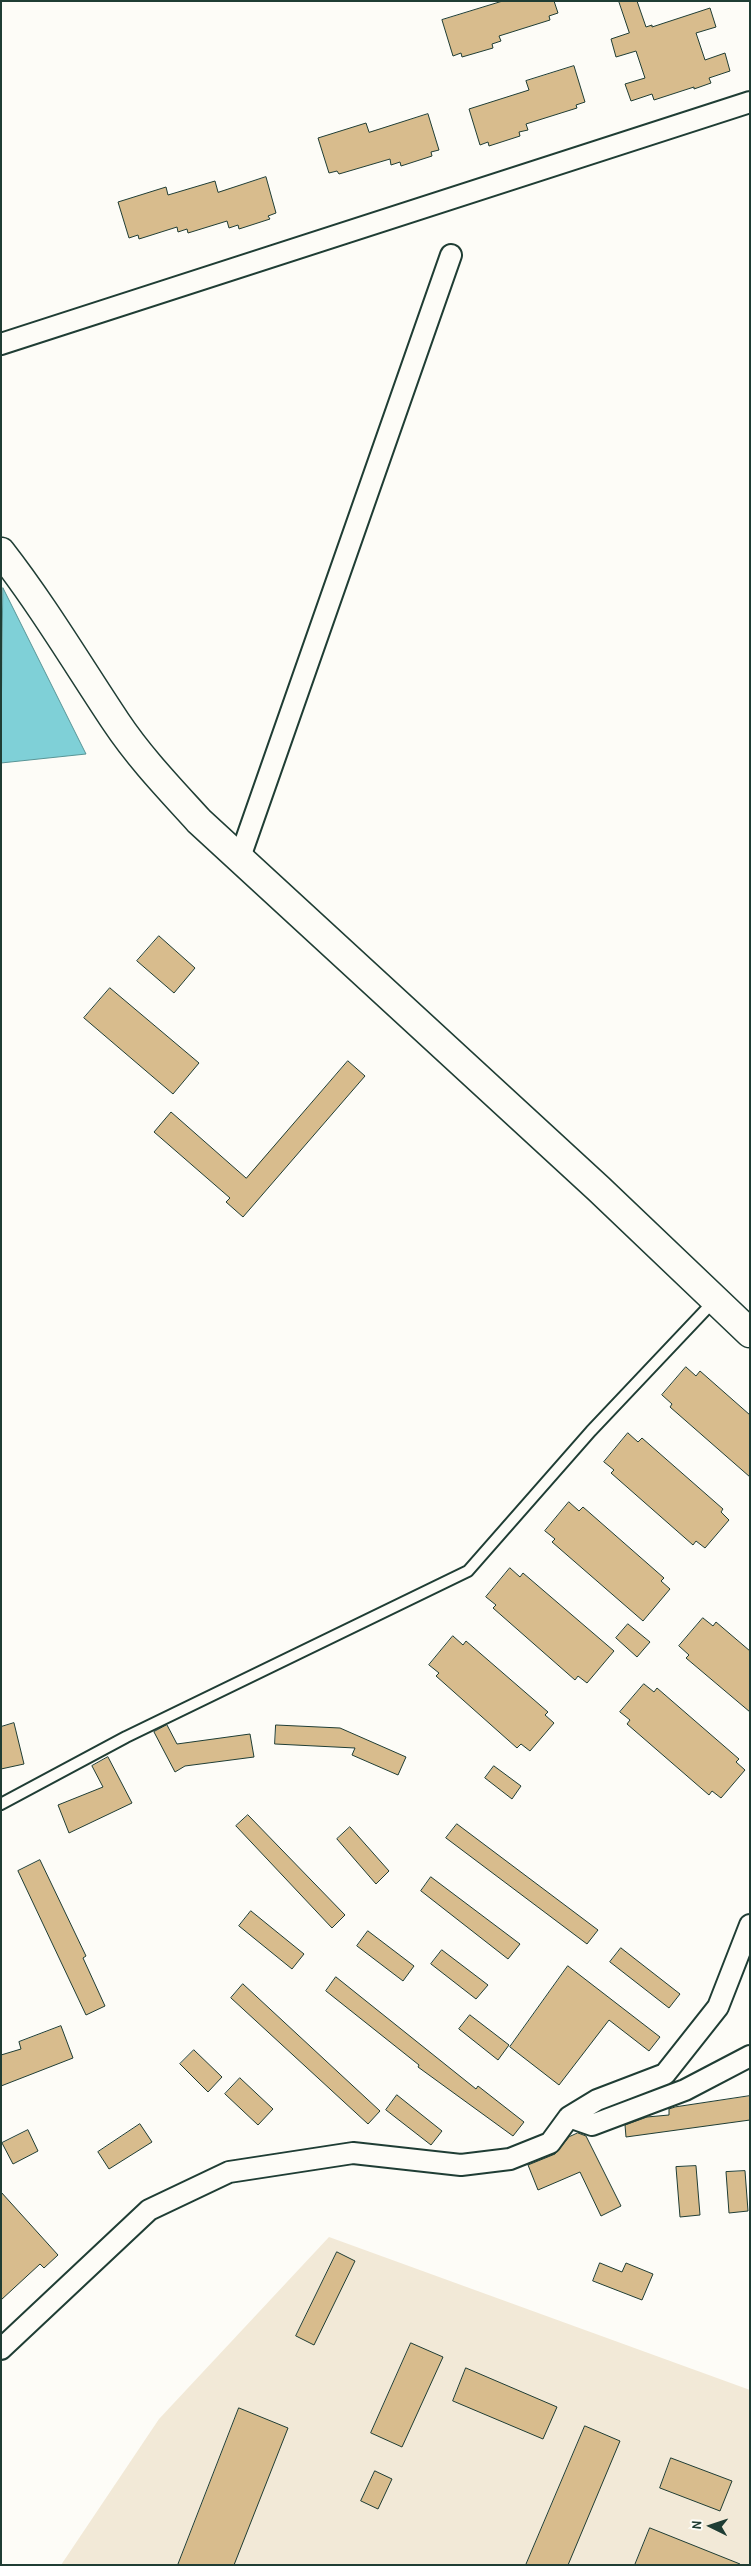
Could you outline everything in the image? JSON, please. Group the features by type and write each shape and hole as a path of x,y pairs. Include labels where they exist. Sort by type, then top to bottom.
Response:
{"street":[{"path":"1,344 750,102"},
{"path":"240,860 451,255"},
{"path":"1,552 56,629 117,723 199,821 592,1183 750,1333"},
{"path":"1,2349 149,2210 229,2172 353,2153 461,2165 510,2159 550,2143 569,2117 597,2100 665,2074 718,2007 750,1925"},
{"path":"569,2117 592,2125 685,2090 750,2056"}],"lane":[{"path":"1,1804 126,1737 468,1571 591,1431 714,1300"}],"shaded area":[{"path":"329,2237 750,2390 750,2565 61,2565 159,2419"}],"water":[{"path":"3,588 86,754 1,763"}],"building":[{"path":"503,1 554,1 558,13 549,16 550,20 499,36 501,41 492,44 493,48 462,57 461,53 453,56 442,20"},
{"path":"619,1 637,1 646,27 652,25 652,27 710,8 716,27 696,33 705,60 725,53 730,71 709,78 711,83 694,89 694,87 654,100 652,94 631,101 625,84 645,78 636,51 616,57 611,39 629,33"},
{"path":"574,66 585,102 576,105 577,108 526,124 528,130 519,132 520,136 489,146 488,142 480,145 469,109 529,90 526,81"},
{"path":"428,114 439,150 431,152 432,156 401,166 400,162 391,165 390,159 339,174 337,171 329,173 318,138 366,123 369,132"},
{"path":"266,177 276,213 268,216 270,219 239,229 238,225 229,228 227,221 188,233 187,229 178,232 177,227 139,239 138,235 129,238 118,202 166,187 168,195 215,181 218,192"},
{"path":"159,936 195,968 174,993 137,961"},
{"path":"110,988 199,1063 173,1094 84,1018"},
{"path":"348,1061 365,1076 243,1217 226,1202 230,1198 154,1132 171,1112 246,1178"},
{"path":"686,1367 696,1376 700,1371 750,1415 750,1477 670,1407 672,1404 662,1395"},
{"path":"628,1433 638,1442 642,1438 723,1509 721,1512 729,1520 705,1548 696,1541 693,1545 611,1473 614,1470 604,1462"},
{"path":"569,1502 579,1511 583,1507 664,1578 661,1581 670,1589 643,1621 552,1542 555,1539 545,1531"},
{"path":"510,1568 520,1577 523,1573 614,1651 587,1683 578,1676 575,1680 493,1608 496,1605 486,1597"},
{"path":"703,1618 713,1626 716,1622 750,1651 750,1712 686,1658 689,1655 679,1646"},
{"path":"628,1624 650,1642 637,1657 616,1638"},
{"path":"453,1636 463,1645 466,1641 548,1712 545,1715 554,1723 530,1751 521,1744 517,1748 436,1676 439,1673 429,1665"},
{"path":"644,1684 654,1692 657,1688 739,1759 736,1762 745,1770 721,1798 712,1791 709,1795 627,1724 630,1720 620,1712"},
{"path":"14,1723 24,1764 1,1769 1,1727"},
{"path":"167,1725 177,1744 250,1734 254,1757 185,1766 175,1772 154,1732"},
{"path":"276,1725 340,1728 406,1757 398,1775 352,1755 355,1748 275,1744"},
{"path":"108,1757 132,1803 69,1833 58,1805 103,1787 92,1766"},
{"path":"494,1766 521,1786 512,1799 485,1778"},
{"path":"248,1815 345,1915 332,1928 236,1826"},
{"path":"457,1824 598,1930 587,1944 446,1838"},
{"path":"350,1827 389,1871 376,1884 337,1839"},
{"path":"40,1860 86,1956 83,1958 105,2006 86,2015 18,1871"},
{"path":"431,1877 520,1944 508,1959 421,1891"},
{"path":"251,1911 304,1954 292,1969 239,1926"},
{"path":"368,1931 414,1966 403,1981 357,1946"},
{"path":"621,1948 680,1994 669,2008 610,1962"},
{"path":"442,1950 488,1985 476,1999 431,1964"},
{"path":"568,1966 660,2037 649,2051 609,2020 559,2085 510,2047"},
{"path":"336,1977 476,2089 478,2086 524,2122 513,2136 418,2067 419,2065 326,1991"},
{"path":"243,1984 380,2111 368,2124 231,1998"},
{"path":"470,2015 509,2045 498,2060 459,2029"},
{"path":"61,2026 73,2058 1,2086 1,2055 21,2049 19,2042"},
{"path":"194,2050 222,2077 208,2092 180,2064"},
{"path":"240,2078 273,2109 258,2125 225,2094"},
{"path":"397,2095 442,2131 431,2145 386,2110"},
{"path":"750,2096 750,2120 626,2137 625,2125 647,2117 669,2115 669,2109 675,2107"},
{"path":"140,2124 152,2142 109,2169 98,2152"},
{"path":"28,2130 38,2151 13,2164 2,2143"},
{"path":"578,2133 586,2136 621,2206 601,2216 580,2172 538,2190 528,2165 555,2154 569,2137"},
{"path":"696,2166 700,2215 680,2217 676,2167"},
{"path":"745,2171 748,2211 729,2213 726,2172"},
{"path":"1,2192 58,2255 44,2268 40,2264 1,2300"},
{"path":"337,2252 355,2261 314,2345 296,2336"},
{"path":"600,2263 622,2272 626,2263 653,2274 642,2300 593,2281"},
{"path":"411,2343 443,2357 402,2447 371,2433"},
{"path":"466,2368 557,2407 543,2439 453,2401"},
{"path":"239,2408 288,2428 234,2565 178,2565"},
{"path":"585,2426 620,2441 568,2565 526,2565"},
{"path":"671,2458 732,2481 720,2511 660,2488"},
{"path":"375,2471 392,2479 378,2509 361,2501"},
{"path":"650,2528 740,2564 740,2565 635,2565"}]}
